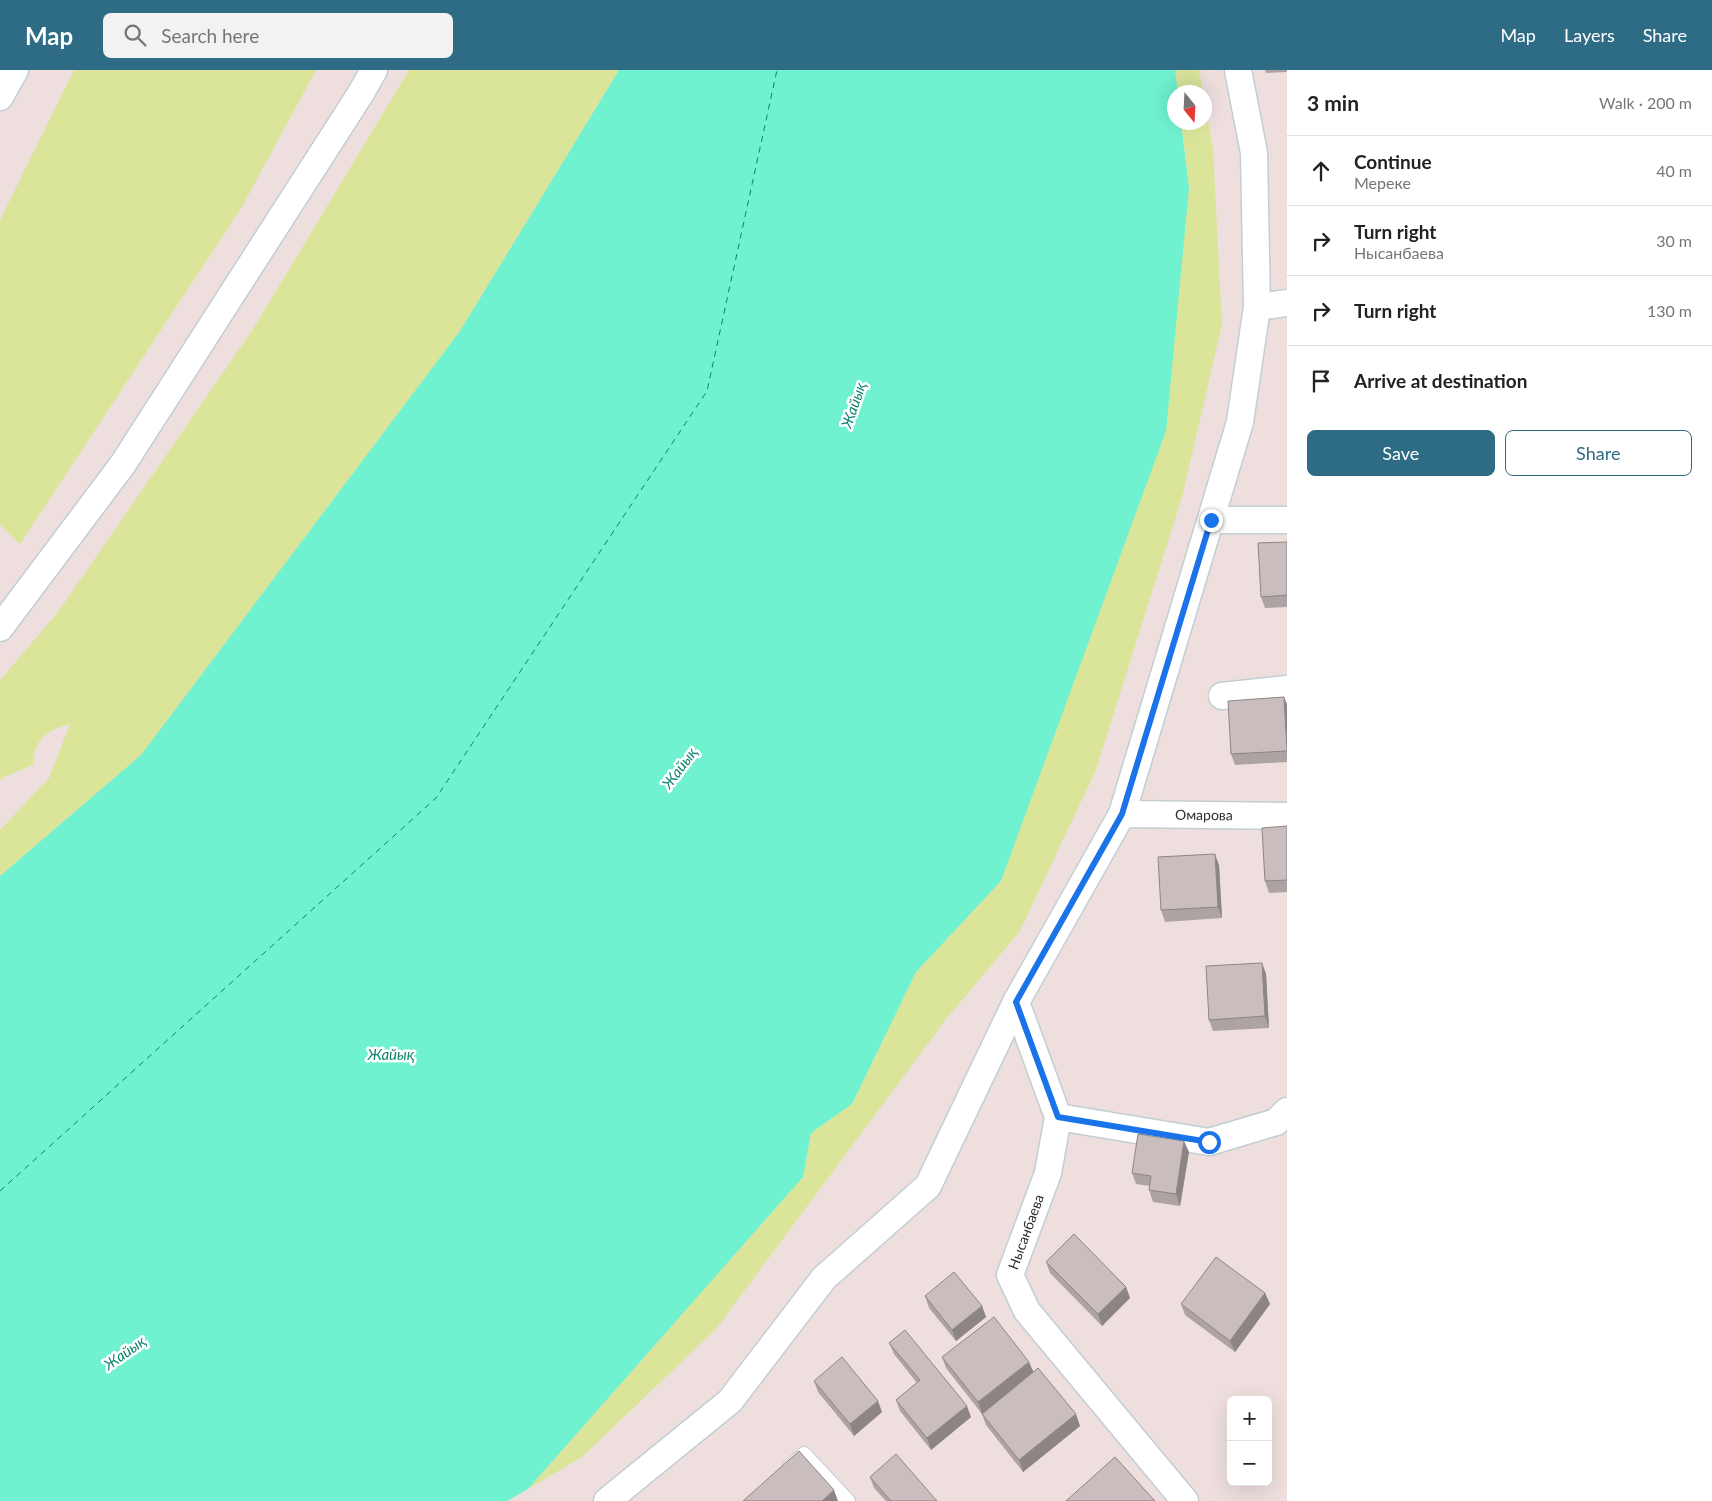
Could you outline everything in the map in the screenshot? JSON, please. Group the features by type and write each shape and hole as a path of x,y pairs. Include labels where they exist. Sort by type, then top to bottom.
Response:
{"street":[{"path":"0,97 15,70"},
{"path":"0,628 123,464 362,93 374,70"},
{"path":"607,1501 730,1401 824,1278 928,1186 1016,1002 1122,814 1240,422 1257,306 1254,153 1238,70"},
{"path":"1257,306 1287,303"},
{"path":"1211,520 1287,520"},
{"path":"1222,696 1287,689"},
{"name":"Омарова","path":"1122,814 1287,816"},
{"path":"1016,1002 1058,1117 1209,1142 1276,1122 1287,1111"},
{"name":"Нысанбаева","path":"1058,1117 1048,1172 1010,1275 1027,1311 1185,1501"}],"lane":[{"path":"783,1474 804,1454 848,1501"}],"shaded area":[{"path":"74,70 316,70 242,207 20,544 0,525 0,220"},
{"path":"409,70 619,70 460,331 141,755 0,876 0,830 49,778 70,724 54,730 43,737 36,749 33,765 4,777 0,781 0,680 58,612 253,329"},
{"path":"1175,70 1199,70 1202,85 1177,85"},
{"path":"1182,130 1210,130 1213,149 1222,325 1182,497 1096,770 1020,931 947,1018 716,1329 582,1457 528,1489 803,1177 811,1133 852,1104 916,972 1001,881 1189,188"}],"water":[{"name":"Жайық","path":"619,70 1175,70 1177,85 1167,85 1167,130 1182,130 1189,188 1166,431 1001,881 916,972 852,1104 811,1133 803,1177 528,1489 507,1501 0,1501 0,876 141,755 460,331"}],"building":[{"path":"1287,542 1287,595 1261,597 1258,543"},
{"path":"1284,697 1287,751 1231,754 1228,701"},
{"path":"1287,826 1287,880 1265,881 1262,828"},
{"path":"1215,854 1218,907 1161,910 1158,857"},
{"path":"1262,963 1265,1016 1209,1020 1206,966"},
{"path":"1138,1134 1184,1141 1176,1194 1149,1190 1151,1176 1132,1173"},
{"path":"1074,1234 1126,1287 1098,1314 1046,1262"},
{"path":"1216,1257 1265,1293 1230,1341 1181,1304"},
{"path":"954,1272 982,1306 952,1330 925,1296"},
{"path":"994,1317 1029,1362 978,1402 942,1357"},
{"path":"905,1330 967,1406 927,1438 896,1400 920,1380 889,1343"},
{"path":"842,1357 878,1401 850,1424 814,1381"},
{"path":"1038,1368 1076,1414 1019,1460 982,1414"},
{"path":"799,1451 834,1490 822,1501 743,1501"},
{"path":"896,1454 937,1501 891,1501 870,1477"},
{"path":"1115,1457 1155,1501 1066,1501"}],"ferry route":[{"path":"0,1191 436,798 707,391 777,70"}],"route":[{"path":"1209,1142 1058,1117 1016,1002 1122,814 1211,520"}]}
